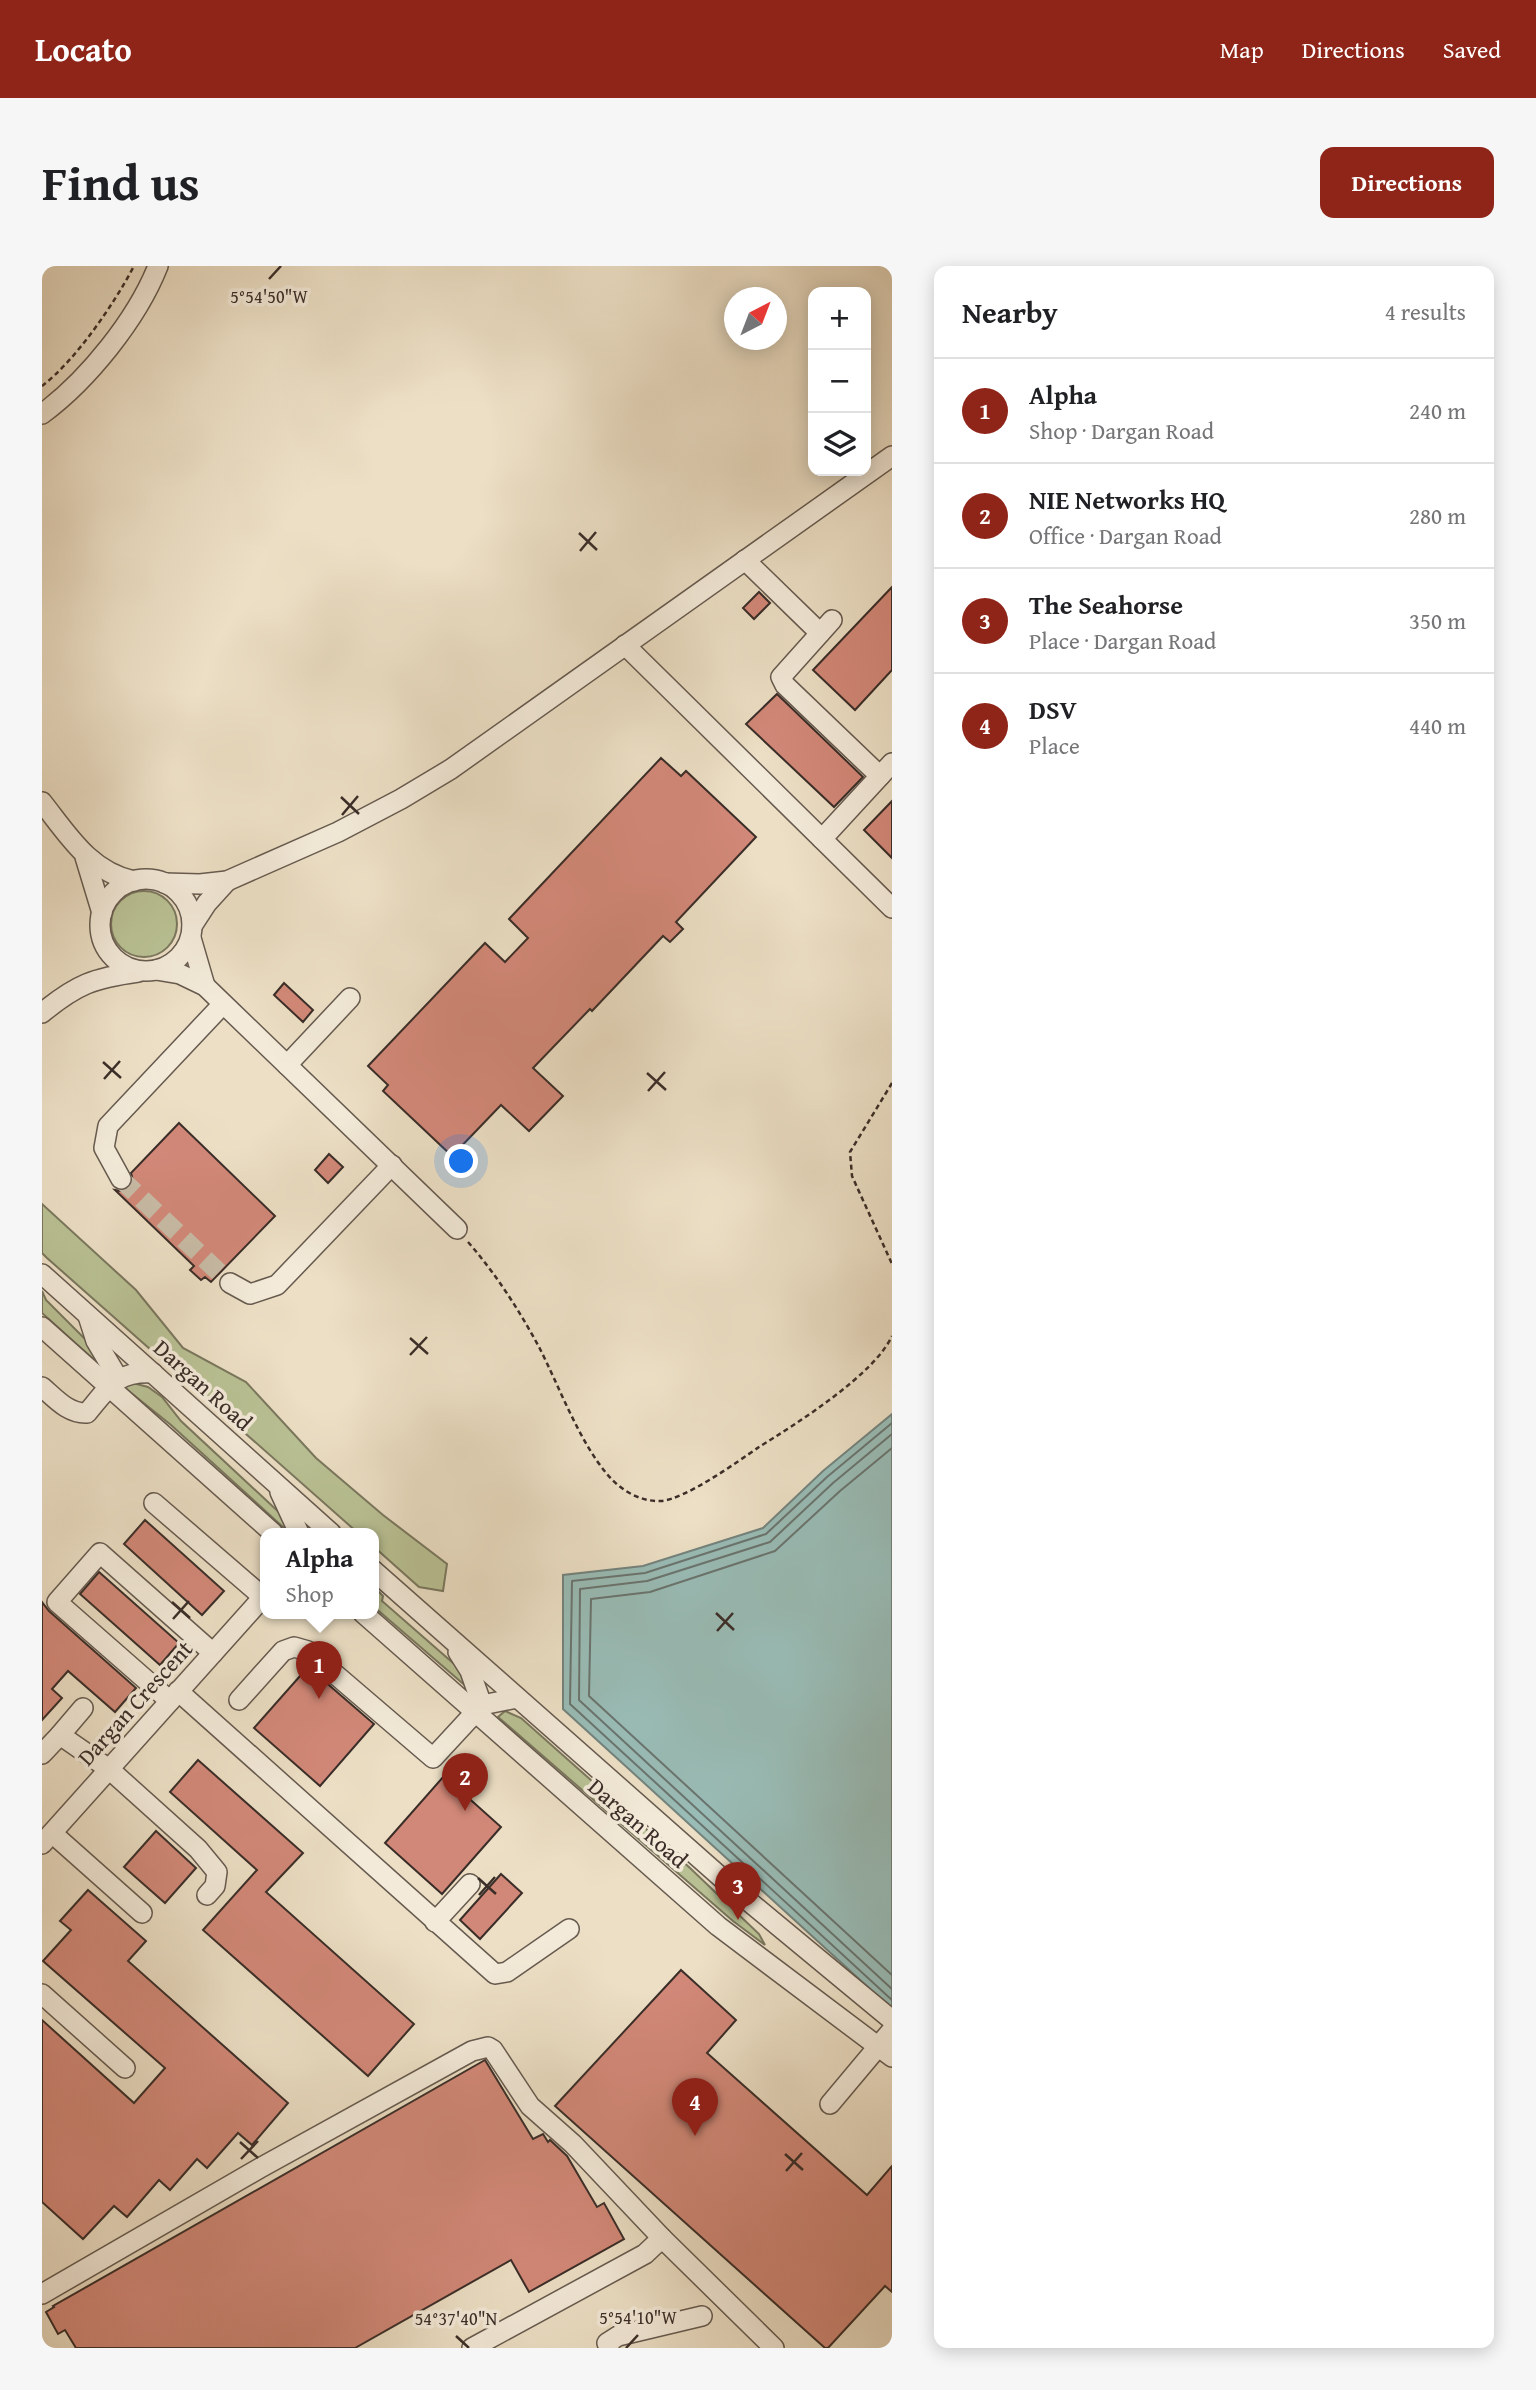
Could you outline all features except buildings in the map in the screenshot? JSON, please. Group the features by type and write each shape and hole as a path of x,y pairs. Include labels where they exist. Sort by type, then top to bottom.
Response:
{"street":[{"path":"42,414 80,380 107,348 134,311 158,266"},
{"path":"457,1229 205,986 180,974 126,967 113,958 104,945 100,929 102,913 114,892 134,881 149,879 164,883 201,884 227,881 338,832 401,799 451,769 892,456"},
{"path":"745,560 820,633 784,671 782,681 886,770 822,839"},
{"path":"625,645 892,908"},
{"path":"42,802 85,857 118,877 134,881"},
{"path":"85,857 102,913"},
{"path":"82,984 107,976 149,971 168,966 178,959 208,903 227,881"},
{"path":"164,883 176,890 191,912 192,932 205,986"},
{"path":"42,1013 82,984 96,965 104,945"},
{"path":"287,1065 350,998"},
{"path":"121,1179 104,1148 108,1126 223,1004"},
{"path":"230,1283 250,1294 277,1285 392,1165"},
{"name":"Dargan Road","path":"42,1274 326,1528"},
{"path":"88,1315 113,1383"},
{"path":"42,1327 113,1383 268,1528"},
{"path":"42,1387 65,1406 79,1413 87,1413 113,1383 140,1372 153,1373"},
{"path":"275,1482 297,1528"},
{"path":"154,1503 260,1593"},
{"path":"213,1653 100,1553 57,1602 174,1696 491,1972 501,1975 569,1929"},
{"name":"Dargan Road","path":"379,1575 741,1895 892,2020"},
{"name":"Dargan Crescent","path":"47,1838 260,1600"},
{"name":"Dargan Road","path":"370,1619 478,1709 718,1926 885,2052"},
{"path":"449,1637 470,1671 478,1709"},
{"path":"239,1700 283,1651 294,1647 308,1651 433,1758 478,1709 517,1698"},
{"path":"42,1754 83,1709"},
{"path":"60,1735 109,1769 198,1849 217,1872 215,1886 207,1895"},
{"path":"47,1838 142,1913"},
{"path":"435,1922 470,1884"},
{"path":"42,1994 125,2068"},
{"path":"830,2104 885,2052 892,2030"},
{"path":"42,2294 260,2168 472,2051 488,2047 493,2050 530,2106 573,2144 662,2238 774,2348"},
{"path":"471,2348 645,2254 662,2238"},
{"path":"609,2348 607,2343 618,2336 702,2316"}],"path":[{"path":"42,386 80,346 116,299 134,266"},
{"path":"892,1083 850,1152 852,1176 892,1264"},
{"path":"457,1229 494,1273 538,1346 580,1432 607,1475 637,1499 663,1501 708,1480 805,1418 873,1364 892,1336"}],"green space":[{"path":"144,891 157,893 167,901 175,911 175,937 167,947 157,955 144,957 131,955 121,947 113,937 111,924 113,911 121,901 131,893"},
{"path":"42,1204 136,1290 183,1348 246,1382 316,1458 383,1515 447,1564 443,1591 419,1587 379,1551 379,1528 352,1528 42,1253"},
{"path":"42,1291 46,1300 97,1351 102,1367 42,1313"},
{"path":"129,1382 148,1387 162,1397 181,1421 283,1516 288,1522 284,1528 171,1425 125,1388"},
{"path":"379,1592 383,1596 382,1601 469,1677 468,1688 379,1611"},
{"path":"505,1711 521,1718 690,1868 759,1934 765,1945 733,1921 498,1717"}],"water":[{"path":"892,1414 892,2009 563,1709 563,1575 643,1566 763,1528 823,1471"}],"tunnel":[{"path":"121,1179 230,1283"}],"place":[{"name":"Alpha","path":"319,1699"},
{"name":"NIE Networks HQ","path":"465,1811"},
{"name":"The Seahorse","path":"738,1920"},
{"name":"DSV","path":"695,2136"}]}
